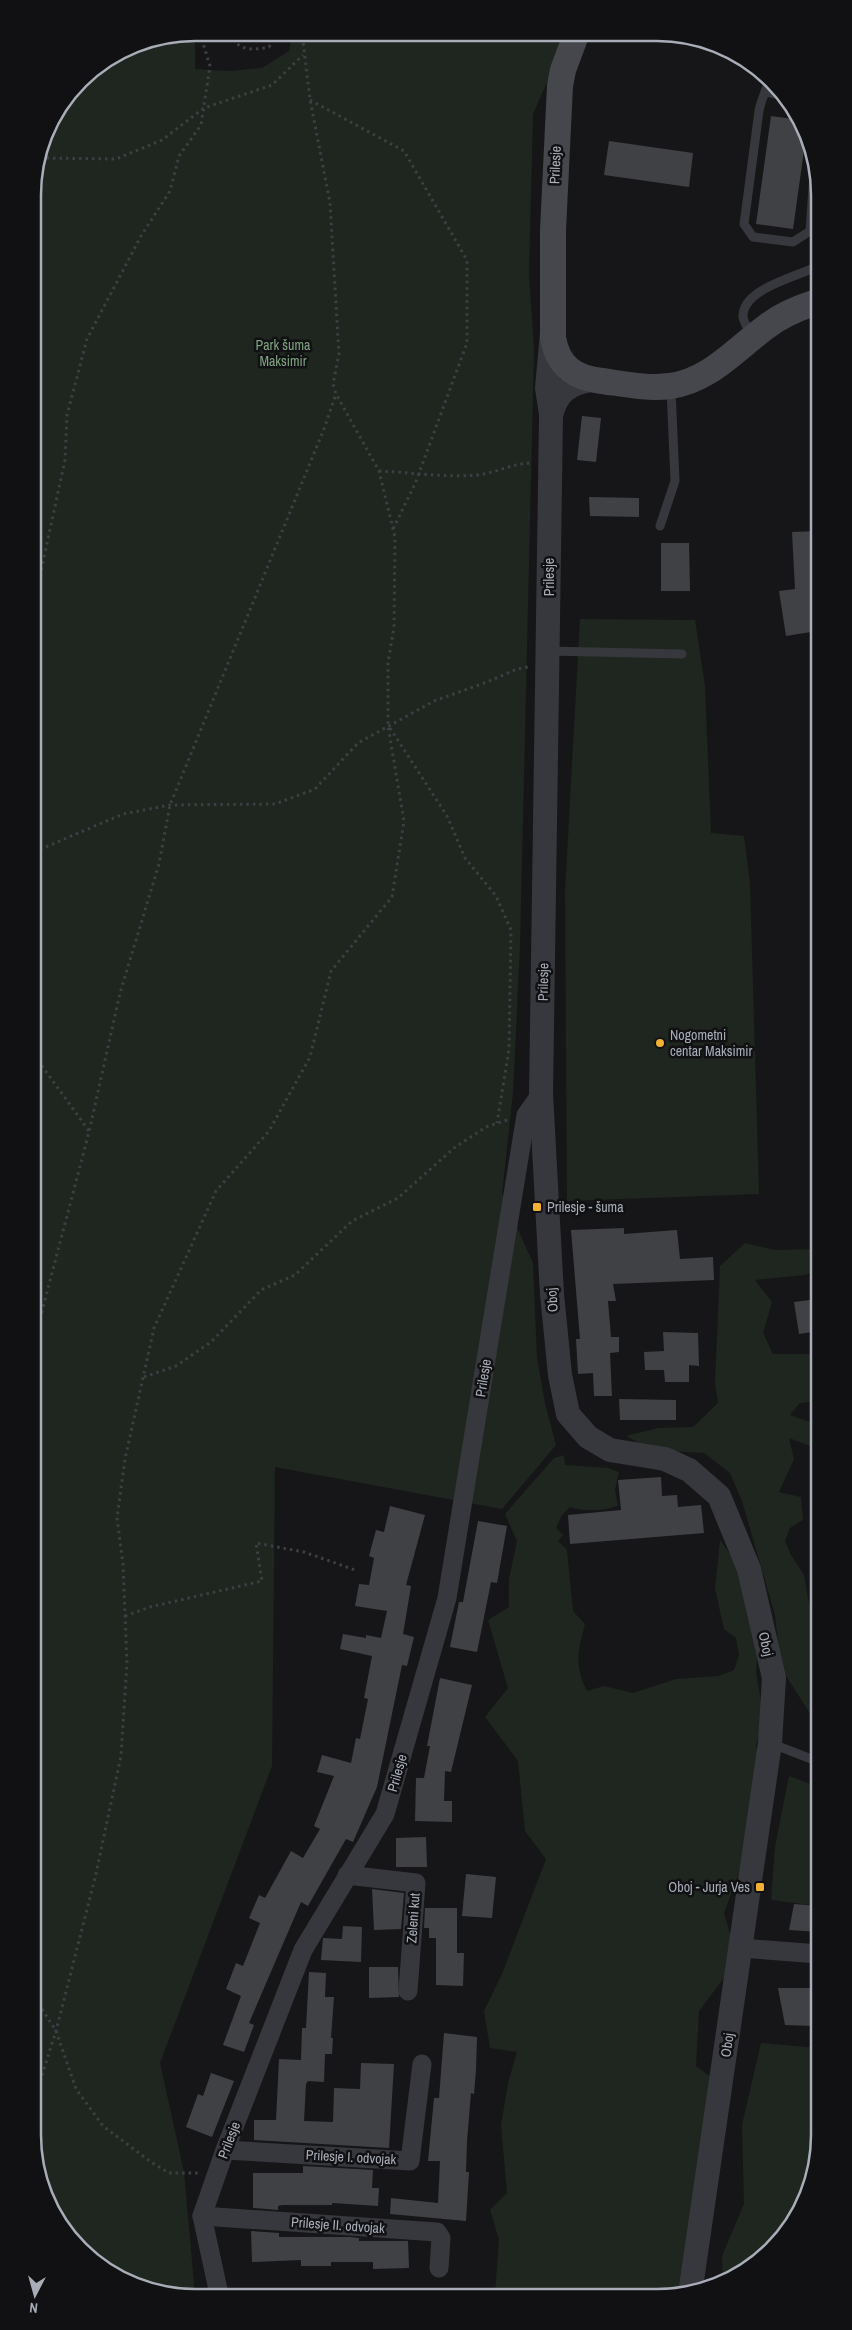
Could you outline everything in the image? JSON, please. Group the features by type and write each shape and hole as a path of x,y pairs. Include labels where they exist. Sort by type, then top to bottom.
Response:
{"main road":[{"name":"Prilesje","path":"574,41 563,70 558,106 553,230 553,328 555,347 561,362 573,374 591,380"},
{"path":"591,380 644,386 670,386 687,382 714,369 783,315 811,304"}],"street":[{"name":"Prilesje","path":"202,2216 225,2150 303,1950 347,1874 385,1814 447,1598 526,1115 541,1094 542,659 551,416 547,388 548,351 553,328"},
{"name":"Prilesje","path":"551,416 555,401 564,389 575,383 591,380"},
{"name":"Oboj","path":"541,1094 554,1327 565,1404 575,1424 598,1445 610,1450 665,1459 689,1470 719,1496 749,1569 774,1678 770,1743 691,2285"},
{"name":"Zeleni kut","path":"347,1874 416,1883 408,1992"},
{"path":"741,1948 810,1953"},
{"name":"Prilesje I. odvojak","path":"225,2150 410,2160 422,2064"},
{"path":"202,2216 218,2289"},
{"name":"Prilesje II. odvojak","path":"202,2216 437,2232 441,2238 439,2268"}],"lane":[{"path":"767,87 759,111 744,224 753,236 793,242 810,231 811,217"},
{"path":"766,92 772,93"},
{"path":"752,338 743,318 747,304 758,292 811,269"},
{"path":"660,526 675,481 670,386"},
{"path":"542,659 682,654"},
{"path":"770,1743 810,1759"}],"path":[{"path":"42,568 64,460 67,415 87,338 141,236 170,191 179,156 201,125 210,66 203,42"},
{"path":"236,42 245,49 254,50 269,47 272,42"},
{"path":"41,2078 56,2030 95,1878 122,1756 127,1663 123,1564 117,1518 125,1459 154,1328 216,1191 269,1132 310,1057 331,971 392,897 404,821 388,726 388,663 394,627 395,537 379,471 336,394 333,384 339,354 330,203 310,99 302,42"},
{"path":"46,158 116,159 162,140 204,108 272,85 303,54"},
{"path":"310,99 404,151 467,260 467,343 419,473 393,529"},
{"path":"41,1309 90,1132 120,993 159,864 170,805 324,429 336,394"},
{"path":"379,471 475,476 499,471 521,463 539,463"},
{"path":"42,849 123,814 170,805 275,804 314,789 358,743 434,701 487,682 542,659"},
{"path":"388,726 447,816 465,858 496,896 511,930 510,1050 497,1123"},
{"path":"42,1065 90,1132"},
{"path":"143,1378 176,1366 211,1342 262,1290 295,1275 352,1221 398,1198 454,1148 486,1127 516,1117"},
{"path":"125,1616 150,1607 262,1581 256,1543 304,1552 355,1570"},
{"path":"41,2006 56,2030 76,2089 103,2126 169,2173 201,2173"}],"green space":[{"name":"Park šuma Maksimir","path":"565,41 533,114 529,274 534,350 520,946 513,1093 502,1194 533,1263 537,1358 545,1403 556,1445 502,1509 275,1467 272,1766 160,2063 184,2172 195,2289 165,2286 146,2281 118,2268 86,2244 67,2220 49,2184 44,2165 41,2135 42,185 46,155 62,118 86,86 118,62 155,46 195,42 195,69 229,71 262,68 289,51 291,42"},
{"name":"Nogometni centar Maksimir","path":"580,619 695,620 705,686 711,833 744,836 750,883 759,1194 567,1201 565,892"},
{"path":"745,1243 774,1250 810,1249 810,1273 755,1280 772,1302 763,1333 773,1354 810,1354 810,1402 800,1403 790,1415 810,1422 810,1446 789,1438 794,1459 779,1492 801,1497 803,1520 790,1528 785,1541 791,1555 804,1575 810,1611 810,1714 781,1668 775,1615 742,1501 730,1473 704,1453 652,1450 626,1436 658,1428 693,1427 718,1403 715,1383 720,1266"},
{"path":"564,1455 565,1465 608,1468 619,1472 615,1490 618,1506 594,1510 570,1507 562,1515 556,1528 563,1535 558,1541 567,1550 573,1611 585,1624 578,1658 580,1674 587,1691 604,1686 633,1693 676,1679 719,1676 734,1670 739,1655 736,1638 724,1629 715,1589 720,1540 735,1561 758,1647 756,1672 764,1719 756,1745 760,1767 756,1827 724,1913 732,1941 727,1974 699,2011 696,2066 716,2081 689,2285 687,2286 657,2289 495,2289 499,2240 490,2210 507,2193 501,2125 508,2083 517,2052 490,2048 484,2011 502,1974 546,1859 525,1831 518,1761 485,1717 508,1688 488,1620 509,1607 509,1579 517,1541 505,1514 554,1458"},
{"path":"789,1776 810,1784 810,1905 771,1900 775,1847"},
{"path":"761,2043 810,2047 810,2145 806,2175 799,2194 785,2220 773,2236 751,2257 723,2274 722,2256 744,2204 742,2125"}],"building":[{"path":"771,116 790,119 804,150 793,229 756,224"},
{"path":"609,141 693,153 689,187 604,175"},
{"path":"582,416 601,418 596,462 577,460"},
{"path":"589,497 639,498 639,517 590,516"},
{"path":"811,531 811,632 786,636 779,591 795,589 792,532"},
{"path":"661,543 689,543 690,591 661,591"},
{"path":"624,1228 624,1234 677,1230 680,1259 713,1257 714,1280 613,1284 616,1301 608,1301 611,1337 619,1337 619,1352 610,1353 612,1396 594,1396 593,1373 578,1374 576,1339 580,1339 571,1230"},
{"path":"810,1300 810,1332 799,1334 794,1302"},
{"path":"663,1332 698,1333 699,1366 689,1365 689,1382 665,1382 664,1370 645,1370 644,1352 664,1351"},
{"path":"619,1399 676,1400 676,1420 620,1420"},
{"path":"661,1477 662,1496 677,1495 678,1507 701,1505 704,1533 570,1544 568,1515 621,1510 618,1480"},
{"path":"390,1506 425,1515 406,1585 411,1586 403,1634 414,1637 407,1666 402,1665 377,1787 353,1842 346,1839 308,1906 301,1902 249,2023 254,2025 244,2052 223,2045 241,1996 226,1989 236,1963 243,1966 260,1923 249,1918 259,1895 265,1898 291,1851 303,1858 320,1829 314,1826 334,1776 317,1772 322,1755 351,1763 356,1738 360,1739 368,1699 364,1698 372,1656 340,1649 343,1634 366,1638 366,1635 381,1638 387,1611 355,1606 359,1584 369,1585 374,1558 369,1556 376,1530 384,1532"},
{"path":"478,1521 507,1526 497,1583 491,1582 477,1652 450,1647 459,1602 463,1602"},
{"path":"440,1678 472,1685 451,1772 445,1771 444,1801 452,1801 452,1822 415,1821 416,1778 424,1778 430,1746 427,1746"},
{"path":"426,1837 427,1867 396,1867 396,1838"},
{"path":"466,1874 496,1877 492,1918 462,1916"},
{"path":"372,1889 404,1893 401,1929 374,1930"},
{"path":"794,1904 810,1905 810,1931 789,1930"},
{"path":"425,1908 457,1908 457,1953 464,1953 463,1986 436,1985 436,1938 429,1938 429,1928 424,1928"},
{"path":"343,1926 362,1927 361,1962 321,1960 323,1938 342,1939"},
{"path":"369,1967 398,1967 399,1997 369,1998"},
{"path":"309,1972 326,1973 325,1997 334,1997 331,2038 333,2038 332,2054 325,2054 324,2082 308,2081 306,2084 304,2121 333,2122 334,2088 360,2089 361,2063 394,2064 389,2148 254,2140 254,2120 276,2120 279,2059 301,2060 302,2028 306,2028"},
{"path":"778,1988 810,1988 810,2026 785,2025"},
{"path":"444,2033 477,2037 474,2094 471,2093 467,2141 466,2172 469,2172 466,2221 390,2214 391,2198 438,2203 440,2161 428,2161 434,2098 439,2098"},
{"path":"211,2073 234,2081 212,2137 186,2127 198,2094 203,2096"},
{"path":"303,2166 373,2170 372,2188 379,2188 378,2206 332,2203 332,2205 282,2205 278,2206 278,2210 253,2208 253,2173 303,2173"},
{"path":"251,2231 279,2233 279,2237 350,2237 359,2238 359,2241 408,2241 409,2268 373,2269 373,2262 331,2262 331,2266 301,2266 301,2260 252,2262"}],"place":[{"name":"Nogometni centar Maksimir","path":"660,1043"},
{"name":"Prilesje - šuma","path":"537,1207"},
{"name":"Oboj - Jurja Ves","path":"760,1887"}]}
